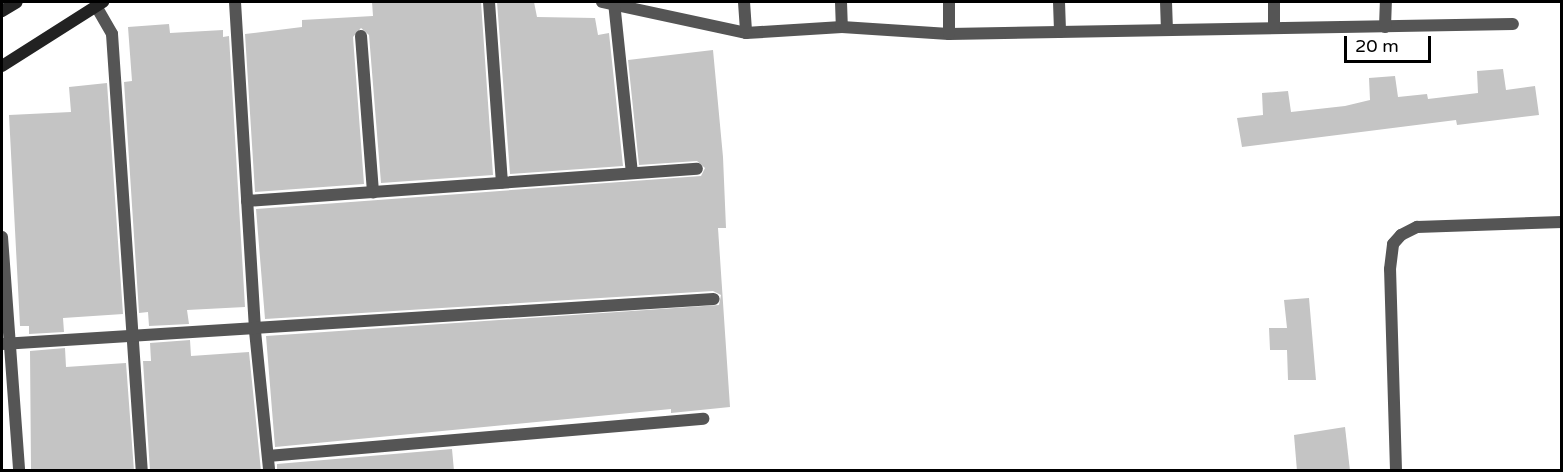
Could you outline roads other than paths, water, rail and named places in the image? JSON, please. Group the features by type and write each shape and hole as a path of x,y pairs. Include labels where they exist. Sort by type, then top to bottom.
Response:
{"main road":[{"path":"2,11 17,2"},
{"path":"2,66 100,4"}],"street":[{"path":"235,2 255,331 268,471"},
{"path":"489,2 502,183"},
{"path":"602,2 746,33 842,27 949,34 1514,24"},
{"path":"744,2 746,33"},
{"path":"841,2 842,27"},
{"path":"949,2 949,34"},
{"path":"1059,2 1060,32"},
{"path":"1166,2 1167,30"},
{"path":"1274,2 1274,27"},
{"path":"1385,27 1386,2"},
{"path":"100,4 112,34 142,471"},
{"path":"614,4 632,173"},
{"path":"361,36 373,193"},
{"path":"247,201 697,169"},
{"path":"1396,471 1390,269 1393,244 1401,235 1417,227 1562,222"},
{"path":"2,237 5,344 19,471"},
{"path":"5,344 134,335 255,331 714,299"},
{"path":"268,456 703,419"}]}
